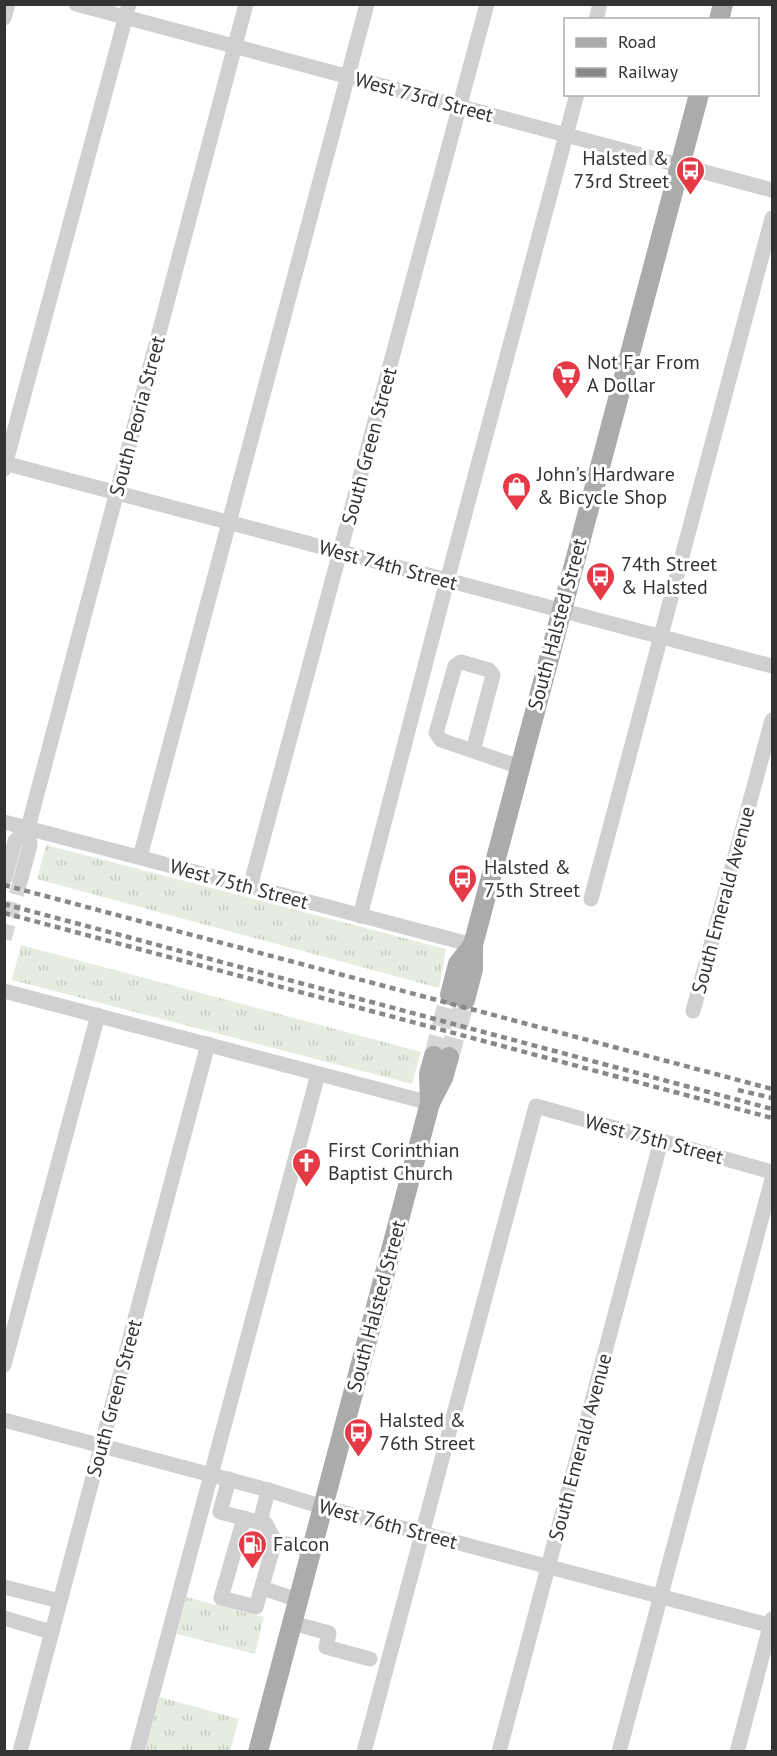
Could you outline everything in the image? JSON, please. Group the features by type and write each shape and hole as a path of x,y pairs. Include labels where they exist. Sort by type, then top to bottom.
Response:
{"main road":[{"name":"South Halsted Street","path":"457,998 458,964 473,945 698,96"},
{"name":"South Halsted Street","path":"258,1752 430,1103 429,1074 441,1056"}],"street":[{"path":"4,18 8,4"},
{"name":"West 73rd Street","path":"76,4 127,11 235,47 772,190"},
{"name":"South Peoria Street","path":"13,880 15,841 28,828 246,4"},
{"path":"140,857 367,4"},
{"name":"South Green Street","path":"250,887 487,4"},
{"path":"5,465 127,11"},
{"path":"360,916 576,96"},
{"path":"591,899 772,218"},
{"name":"West 74th Street","path":"5,465 772,666"},
{"path":"473,751 493,675 489,670 461,662 455,666 436,733 441,740 473,751 520,767"},
{"name":"South Emerald Avenue","path":"693,1011 772,720"},
{"name":"West 75th Street","path":"4,822 473,945"},
{"path":"4,991 430,1103"},
{"path":"4,1365 98,1015"},
{"name":"South Green Street","path":"20,1752 208,1044"},
{"path":"137,1752 318,1074"},
{"name":"West 75th Street","path":"422,1534 536,1106 772,1172"},
{"name":"South Emerald Avenue","path":"499,1752 661,1142"},
{"path":"619,1752 772,1179"},
{"name":"West 76th Street","path":"4,1420 229,1479 323,1508 660,1597 772,1624"},
{"path":"229,1479 220,1512 244,1518 260,1523 266,1524 275,1540 256,1608 221,1598 244,1518"},
{"path":"260,1523 268,1490"},
{"path":"364,1752 422,1534"},
{"path":"275,1540 311,1550"},
{"path":"4,1587 60,1601"},
{"path":"262,1588 298,1600"},
{"path":"4,1618 51,1632"},
{"path":"292,1623 329,1633 326,1647 370,1659"},
{"path":"737,1752 772,1624"}],"green space":[{"path":"46,845 446,949 439,988 37,879"},
{"path":"21,945 421,1052 412,1084 12,980"},
{"path":"186,1597 264,1617 255,1654 177,1634"},
{"path":"160,1697 239,1719 230,1751 145,1751"}],"tunnel":[{"path":"4,939 20,882"},
{"path":"434,1056 450,995"},
{"path":"449,1057 465,1000"}],"railway":[{"path":"4,885 772,1089"},
{"path":"4,904 772,1109"},
{"path":"4,913 772,1118"},
{"path":"738,1090 772,1098"}],"place":[{"name":"Halsted & 73rd Street","path":"690,196"},
{"name":"Not Far From A Dollar","path":"566,400"},
{"name":"John's Hardware & Bicycle Shop","path":"516,512"},
{"name":"74th Street & Halsted","path":"600,602"},
{"name":"Halsted & 75th Street","path":"463,904"},
{"name":"First Corinthian Baptist Church","path":"307,1188"},
{"name":"Halsted & 76th Street","path":"358,1458"},
{"name":"Falcon","path":"252,1570"}]}
